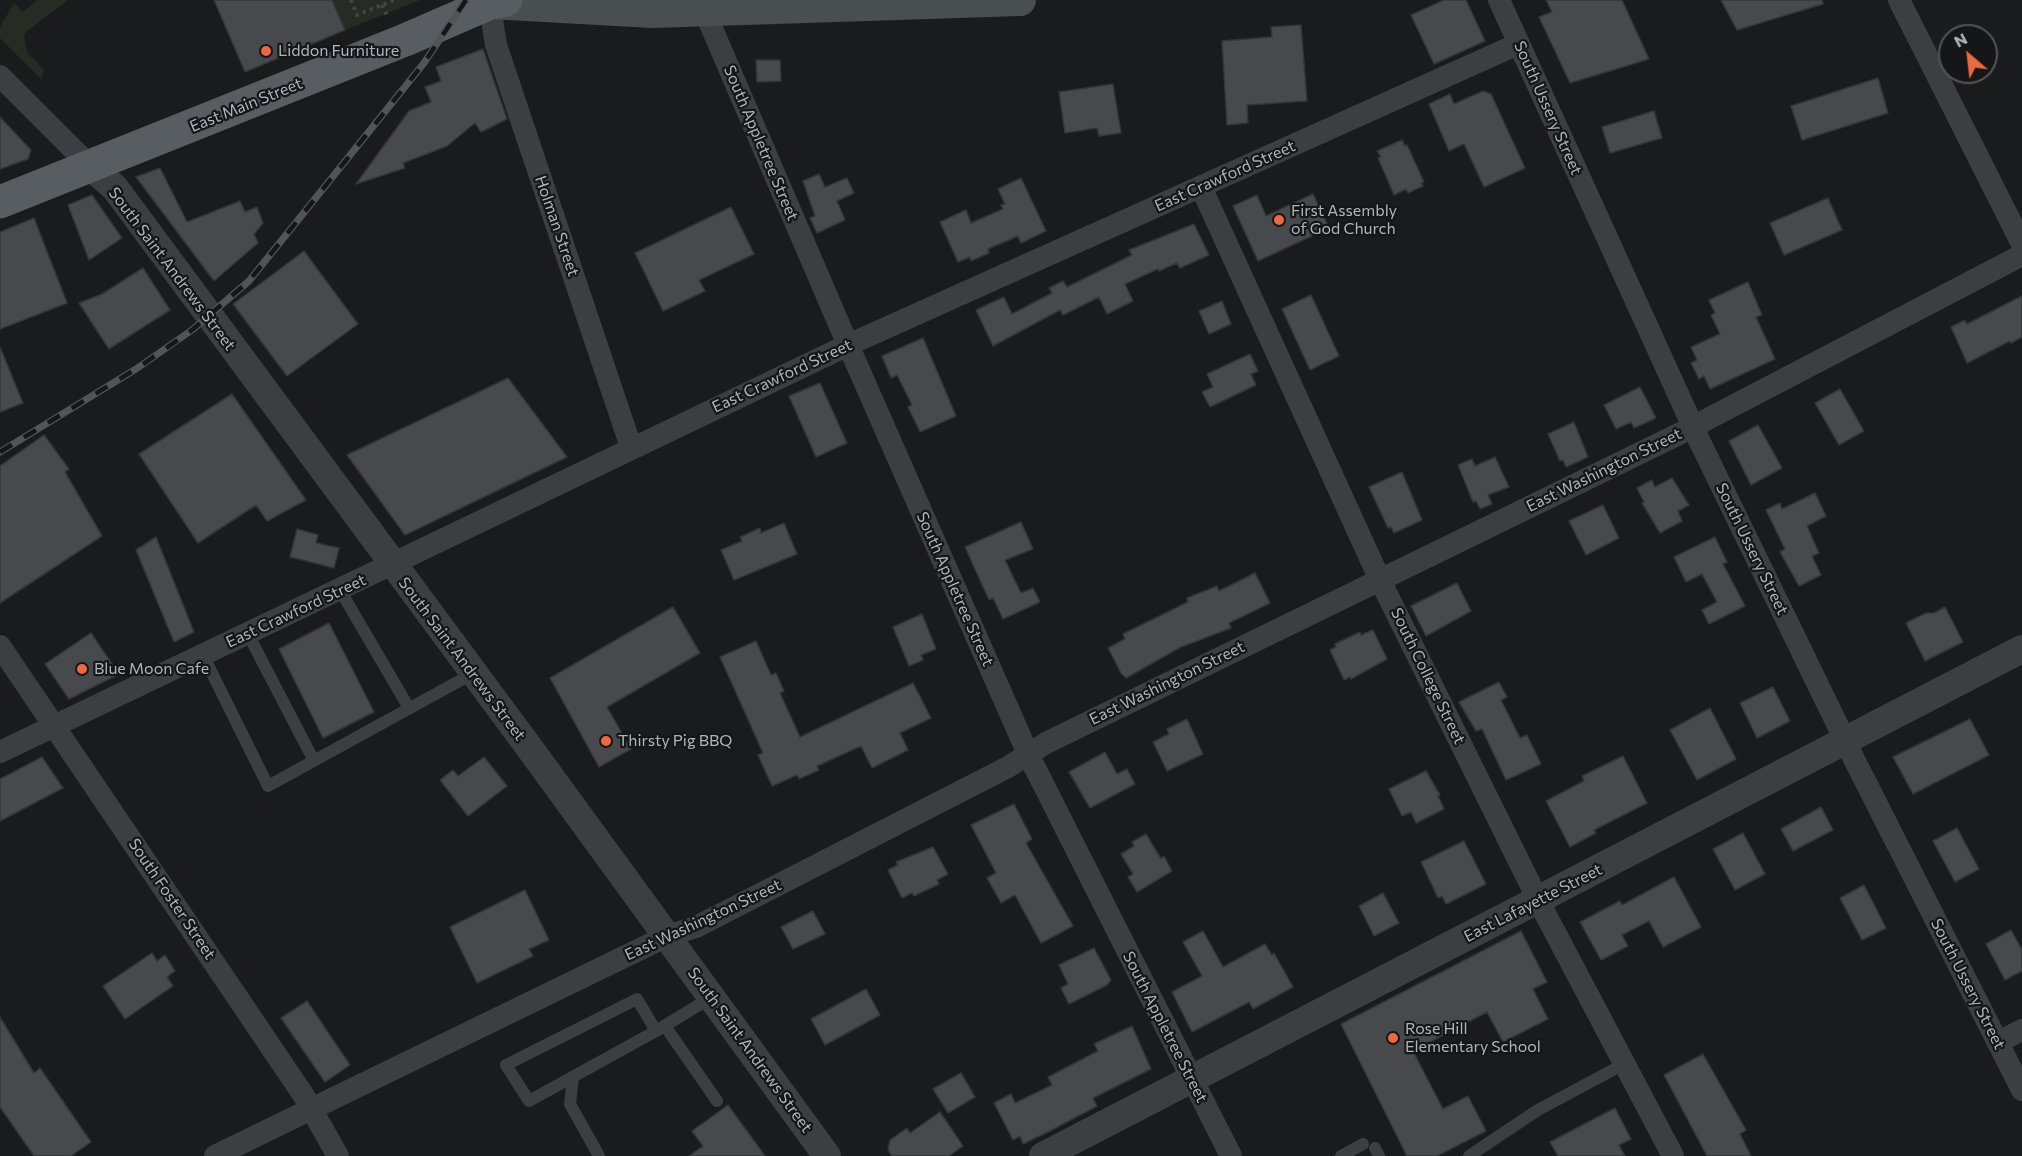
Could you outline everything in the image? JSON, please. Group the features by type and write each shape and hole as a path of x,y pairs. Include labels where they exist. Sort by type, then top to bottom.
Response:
{"main road":[{"path":"396,29 439,0"},
{"path":"494,1 653,12 1020,0"},
{"name":"East Main Street","path":"0,202 91,167 396,29 494,1"}],"street":[{"name":"South Ussery Street","path":"1499,0 1693,426 1845,741 2022,1090"},
{"path":"1899,0 2022,244"},
{"name":"Holman Street","path":"494,1 496,45 631,447"},
{"name":"South Appletree Street","path":"704,10 1028,754 1231,1156"},
{"name":"East Crawford Street","path":"0,753 54,725 393,566 631,447 848,345 1518,44"},
{"path":"0,76 91,167"},
{"name":"South Saint Andrews Street","path":"91,167 114,188 668,936 827,1156"},
{"name":"South College Street","path":"1201,188 1380,580 1539,900 1673,1156"},
{"name":"East Washington Street","path":"215,1156 668,936 696,927 1046,743 1693,426 2022,255"},
{"name":"South Foster Street","path":"0,646 312,1109 338,1156"},
{"name":"East Lafayette Street","path":"1043,1156 2022,649"},
{"path":"1998,1042 2022,1030"}],"lane":[{"path":"340,590 409,708"},
{"path":"248,634 314,760"},
{"path":"203,655 268,786 472,674"},
{"path":"712,997 660,1029 528,1101 506,1065 637,999 660,1029 717,1101"},
{"path":"1469,1156 1538,1110 1624,1064"},
{"path":"573,1077 570,1104 599,1156"},
{"path":"1341,1156 1363,1144"}],"path":[{"path":"351,0 357,15 394,0"},
{"path":"384,3 396,29"}],"shaded area":[{"path":"37,0 68,0 26,32 24,36 27,52 44,70 41,79 0,38 0,27 14,3 23,12"},
{"path":"332,0 420,0 345,30"}],"building":[{"name":"Liddon Furniture","path":"214,0 332,0 345,30 245,72"},
{"path":"1444,0 1466,0 1485,41 1434,64 1411,15"},
{"path":"1546,0 1622,0 1649,59 1570,83 1539,17 1552,12"},
{"path":"1721,0 1822,0 1823,4 1737,30"},
{"path":"1301,25 1307,101 1247,105 1248,123 1227,125 1222,41 1272,37 1271,27"},
{"path":"483,49 507,119 481,132 475,123 447,146 403,163 405,168 356,184 409,111 431,102 425,87 441,81 436,67"},
{"path":"756,60 780,60 781,81 757,82"},
{"path":"1878,78 1888,113 1802,140 1791,106"},
{"path":"1113,84 1121,133 1099,136 1097,128 1065,133 1059,92"},
{"path":"1483,91 1491,94 1525,168 1484,187 1464,144 1449,151 1429,104 1450,94 1454,104"},
{"path":"1654,111 1662,138 1610,153 1602,127"},
{"path":"0,117 31,150 28,159 0,169"},
{"path":"1402,140 1405,146 1407,145 1424,182 1421,183 1423,186 1408,193 1406,189 1394,195 1377,151"},
{"path":"160,168 187,222 240,201 245,212 257,207 263,223 254,234 258,243 214,281 136,177"},
{"path":"819,174 825,187 847,178 854,193 837,201 845,220 817,233 810,218 815,216 803,181"},
{"path":"1021,178 1046,231 1021,243 1018,236 988,249 989,253 971,261 970,257 958,262 940,222 966,210 971,223 1003,209 1001,205 1005,204 998,189"},
{"path":"1313,194 1329,228 1258,261 1233,206 1257,195 1266,216"},
{"path":"92,195 122,238 89,260 68,205"},
{"path":"1828,198 1842,230 1784,255 1770,223"},
{"path":"731,207 754,254 699,280 705,291 663,311 635,253"},
{"path":"34,218 67,303 0,329 0,232"},
{"path":"1194,224 1209,255 1180,268 1177,263 1159,271 1158,269 1125,284 1133,301 1107,314 1099,297 1063,315 1060,310 993,346 976,310 1004,297 1012,314 1052,293 1049,288 1063,281 1067,287 1132,255 1129,250"},
{"path":"304,251 358,324 287,376 233,304"},
{"path":"143,268 170,310 109,349 79,303 102,294"},
{"path":"1748,282 1762,315 1756,317 1775,359 1710,389 1704,376 1699,379 1691,363 1697,360 1691,347 1720,334 1711,315 1715,313 1709,300"},
{"path":"1311,295 1339,356 1310,370 1282,309"},
{"path":"2022,296 2022,337 1967,363 1951,327 1965,320 1967,324"},
{"path":"1222,301 1231,324 1209,334 1199,311"},
{"path":"923,338 956,416 920,432 908,407 912,405 897,375 891,378 882,356"},
{"path":"0,347 23,403 0,412"},
{"path":"1250,354 1258,371 1251,374 1256,385 1210,407 1202,392 1213,387 1207,374"},
{"path":"508,378 567,457 405,535 347,455"},
{"path":"820,383 847,443 816,457 789,396"},
{"path":"1640,387 1656,418 1634,428 1631,422 1616,429 1604,405"},
{"path":"1840,389 1864,431 1839,445 1815,403"},
{"path":"232,394 306,500 267,521 256,505 198,543 139,454"},
{"path":"1574,422 1588,457 1566,467 1563,460 1560,461 1548,434"},
{"path":"1758,425 1782,468 1751,485 1729,441"},
{"path":"44,435 69,469 65,472 102,536 0,603 0,466"},
{"path":"1495,457 1509,487 1488,495 1492,504 1480,509 1476,501 1473,502 1458,465 1472,459 1475,466"},
{"path":"1402,472 1422,520 1394,533 1391,527 1388,528 1369,487"},
{"path":"1672,478 1689,505 1678,511 1682,521 1660,533 1642,503 1644,502 1637,488 1652,480 1655,487"},
{"path":"1815,493 1826,516 1807,526 1819,553 1812,556 1821,575 1799,586 1780,552 1785,549 1766,510 1780,503 1782,509"},
{"path":"1603,505 1619,538 1586,555 1569,521"},
{"path":"1021,522 1033,549 1005,560 1021,593 1033,588 1040,602 1003,619 993,598 989,600 965,547"},
{"path":"784,523 797,554 734,580 721,550 742,541 740,537 760,528 761,533"},
{"path":"297,529 318,535 316,543 339,548 334,568 290,557"},
{"path":"156,537 194,632 174,642 136,550"},
{"path":"1715,537 1727,562 1723,564 1745,606 1709,624 1702,610 1717,602 1702,574 1686,582 1674,557"},
{"path":"1255,573 1270,603 1229,623 1231,628 1181,647 1126,678 1121,673 1108,648 1125,639 1123,634 1188,602 1187,598 1217,586 1219,591"},
{"path":"1457,583 1471,611 1426,636 1411,606"},
{"path":"673,607 700,653 607,707 631,749 599,767 550,678"},
{"path":"1945,607 1963,642 1925,661 1906,623"},
{"path":"922,614 936,649 921,655 923,660 909,666 893,627"},
{"path":"329,623 374,712 323,738 279,649"},
{"path":"1373,630 1387,659 1351,679 1350,677 1344,680 1330,650 1336,647 1335,644 1360,632 1361,635"},
{"name":"Blue Moon Cafe","path":"91,633 119,674 69,699 45,664"},
{"path":"756,641 771,675 776,673 784,691 780,693 800,737 913,683 931,718 900,733 908,750 872,768 861,746 817,766 819,770 799,779 797,775 772,786 758,755 763,753 720,657"},
{"path":"1499,682 1507,697 1501,700 1520,738 1527,735 1541,764 1506,780 1482,729 1476,731 1459,702"},
{"path":"1773,687 1790,721 1757,738 1740,703"},
{"path":"1710,708 1736,759 1697,780 1670,730"},
{"path":"1187,719 1203,754 1167,771 1153,742 1169,734 1167,729"},
{"path":"1970,719 1989,755 1913,794 1893,757"},
{"path":"1105,752 1117,774 1127,769 1135,784 1090,808 1069,772"},
{"path":"1623,756 1647,803 1594,830 1596,833 1570,847 1546,801 1584,781 1582,776"},
{"path":"42,757 63,788 0,821 0,779"},
{"path":"484,757 507,786 468,816 440,780 453,770 458,776"},
{"path":"1426,771 1440,795 1438,796 1444,809 1416,823 1411,812 1402,816 1389,789"},
{"path":"1014,804 1032,839 1026,843 1073,926 1041,943 1015,895 1001,903 987,878 996,873 971,825"},
{"path":"1821,807 1833,830 1793,851 1781,829"},
{"path":"1957,828 1979,869 1955,882 1933,841"},
{"path":"1743,833 1765,874 1735,890 1713,849"},
{"path":"1146,834 1161,859 1164,856 1172,871 1137,892 1128,877 1133,874 1121,854 1134,846 1132,842"},
{"path":"1464,841 1486,884 1446,904 1442,896 1438,898 1421,862"},
{"path":"933,847 948,874 937,880 939,884 914,896 912,893 902,898 888,870 898,865 896,862"},
{"path":"1674,877 1701,927 1663,947 1649,921 1622,935 1628,946 1601,960 1580,922 1620,901 1622,905"},
{"path":"1864,885 1886,928 1862,940 1840,898"},
{"path":"525,890 549,940 529,949 533,956 477,983 450,927"},
{"path":"1383,893 1399,923 1374,936 1359,906"},
{"path":"813,911 825,934 793,949 781,927"},
{"path":"2011,930 2022,950 2022,971 2005,980 1986,944"},
{"path":"1203,931 1223,967 1265,944 1272,955 1274,953 1293,987 1253,1009 1249,1002 1192,1032 1172,992 1202,976 1183,942"},
{"name":"Rose Hill Elementary School","path":"1521,931 1547,982 1533,989 1548,1019 1503,1042 1487,1012 1413,1051 1443,1109 1468,1096 1486,1131 1437,1156 1407,1156 1341,1024"},
{"path":"1094,948 1111,980 1107,985 1069,1004 1061,988 1068,984 1059,965"},
{"path":"152,953 157,961 165,955 175,971 167,977 173,986 125,1019 103,986"},
{"path":"866,989 880,1015 825,1045 811,1019"},
{"path":"307,1001 350,1065 325,1082 281,1018"},
{"path":"0,1017 34,1073 40,1068 91,1142 71,1156 34,1156 0,1107"},
{"path":"1132,1026 1151,1069 1093,1098 1097,1106 1050,1131 1023,1144 1020,1136 1013,1140 994,1103 1011,1094 1015,1103 1052,1085 1048,1077 1098,1051 1094,1044"},
{"path":"1703,1054 1746,1130 1740,1134 1751,1156 1707,1156 1664,1075"},
{"path":"961,1073 975,1097 948,1113 933,1089"},
{"path":"728,1105 765,1156 689,1156 703,1146 692,1131"},
{"path":"1615,1108 1631,1139 1619,1145 1625,1156 1558,1156 1550,1142"},
{"path":"940,1112 963,1146 949,1156 892,1156 888,1150 890,1140 907,1128 910,1133"}],"railway":[{"path":"0,452 136,369 192,330 249,281 424,63 466,0"}],"place":[{"name":"Liddon Furniture","path":"266,51"},
{"name":"First Assembly of God Church","path":"1279,220"},
{"name":"Blue Moon Cafe","path":"82,669"},
{"name":"Thirsty Pig BBQ","path":"606,741"},
{"name":"Rose Hill Elementary School","path":"1393,1038"}]}
